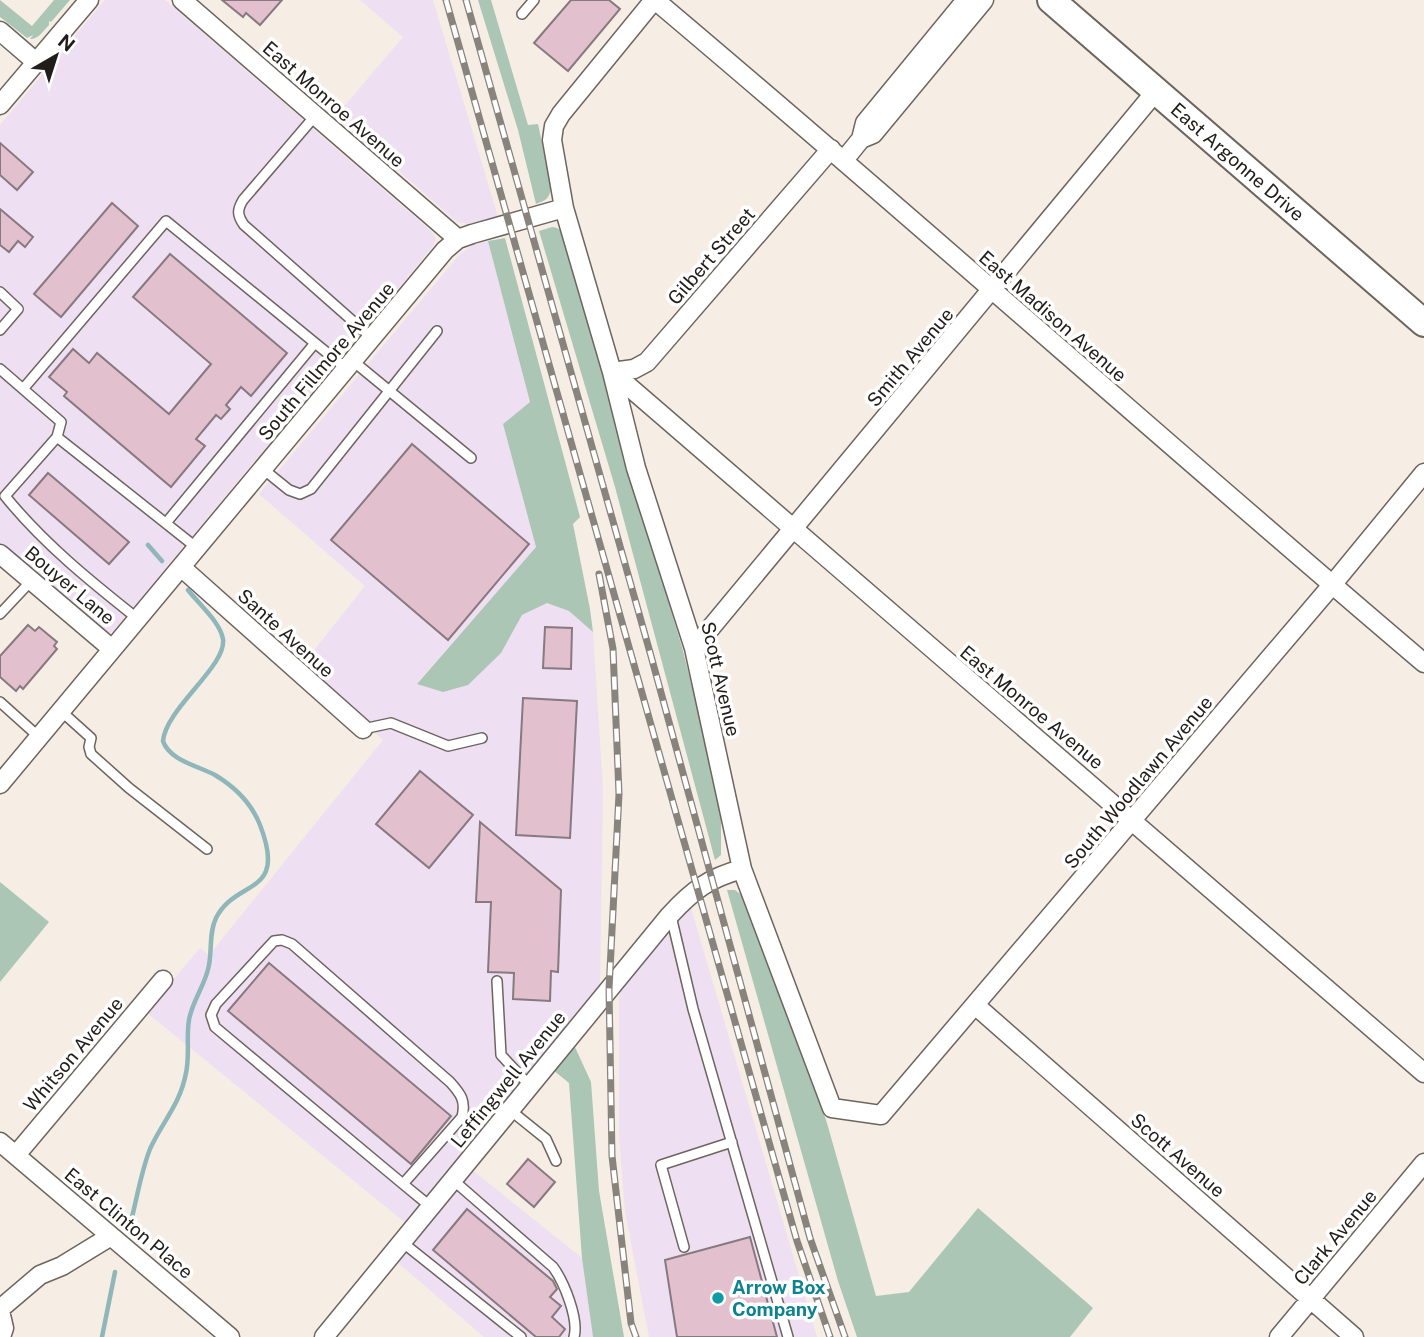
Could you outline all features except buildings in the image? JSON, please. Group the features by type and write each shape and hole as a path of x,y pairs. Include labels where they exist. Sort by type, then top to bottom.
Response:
{"street":[{"path":"0,105 89,0"},
{"name":"East Monroe Avenue","path":"182,0 458,239"},
{"path":"565,208 552,140 554,126 655,0"},
{"name":"East Madison Avenue","path":"655,0 838,154 992,291 1424,663"},
{"name":"Gilbert Street","path":"861,139 865,123 966,0"},
{"name":"Gilbert Street","path":"612,372 634,369 647,362 838,154 873,134 985,0"},
{"name":"East Argonne Drive","path":"1051,0 1424,323"},
{"path":"0,32 36,62"},
{"name":"Smith Avenue","path":"694,648 1156,91"},
{"name":"South Fillmore Avenue","path":"0,784 445,250 458,239 565,208"},
{"name":"Scott Avenue","path":"565,208 612,372 636,468 694,648 742,869 832,1108 881,1115"},
{"name":"East Monroe Avenue","path":"612,372 1424,1073"},
{"name":"South Woodlawn Avenue","path":"881,1115 1072,893 1131,819 1332,585 1424,473"},
{"name":"Bouyer Lane","path":"0,554 112,649"},
{"name":"Sante Avenue","path":"181,568 363,729"},
{"name":"Leffingwell Avenue","path":"324,1337 670,915 698,886 742,869"},
{"name":"Whitson Avenue","path":"16,1154 163,980"},
{"name":"Scott Avenue","path":"975,1005 1354,1337"},
{"name":"East Clinton Place","path":"0,1142 230,1337"},
{"name":"Clark Avenue","path":"1279,1337 1424,1163"},
{"path":"1,1337 4,1328 0,1310 40,1275 62,1266 111,1236"}],"lane":[{"path":"522,14 534,0"},
{"path":"315,116 243,200 238,208 238,216 244,225 372,338"},
{"path":"23,389 166,221 315,343 390,392 471,458"},
{"path":"0,292 18,309 0,330"},
{"path":"263,469 289,490 300,494 311,489 437,331"},
{"path":"166,523 315,343"},
{"path":"0,369 61,422 57,437 5,496 25,521 54,548 93,584 138,619"},
{"path":"57,437 198,548"},
{"path":"0,614 32,580"},
{"path":"0,702 39,737"},
{"path":"61,711 91,738 91,754 129,788 207,849"},
{"path":"363,729 391,723 448,746 482,738"},
{"path":"670,915 693,1009 788,1337"},
{"path":"403,1184 462,1117 465,1105 460,1093 292,944 282,940 274,941 216,1004 211,1015 215,1027 403,1184 431,1207"},
{"path":"497,981 501,1055 530,1086"},
{"path":"510,1110 546,1139 556,1161"},
{"path":"684,1247 662,1165 732,1142"},
{"path":"453,1180 553,1267 561,1278 573,1315 576,1328 574,1337"},
{"path":"402,1242 521,1337"}],"shaded area":[{"path":"105,0 165,0 432,232 436,239 433,246 109,633 101,630 0,547 0,125"},
{"path":"360,0 433,0 498,217 469,224 457,222 336,116 403,37"},
{"path":"488,241 530,402 503,424 536,547 417,683 501,653 522,615 547,603 569,611 593,632 603,788 600,987 407,1224 146,1012 200,948 209,955 383,740 303,664 365,586 259,494 460,254 473,245"},
{"path":"691,908 817,1337 649,1337 625,1211 619,1136 619,997 622,987 682,912"},
{"path":"471,1169 582,1258 593,1337 484,1337 396,1261"}],"green space":[{"path":"0,0 32,26 54,0 70,0 51,22 49,21 41,34 30,39 33,35 27,38 0,17"},
{"path":"478,0 491,0 528,125 538,124 551,186 547,198 536,204 518,130"},
{"path":"552,227 560,230 567,244 602,364 622,449 682,647 721,811 721,855 715,860 615,487 539,231"},
{"path":"505,238 580,517 573,524 593,632 569,611 547,603 522,615 501,653 468,685 443,692 417,684 536,547 503,424 530,402 488,241"},
{"path":"0,882 49,922 0,982"},
{"path":"727,890 735,890 743,896 790,1017 827,1123 876,1296 909,1292 978,1208 1093,1308 1070,1337 857,1337 838,1281"},
{"path":"574,1045 591,1082 599,1191 624,1337 593,1337 582,1258 569,1083 553,1070"}],"waterway":[{"path":"148,545 162,561"},
{"path":"131,1221 150,1149 183,1084 187,1066 189,1020 207,972 214,923 225,905 264,876 268,864 267,848 260,825 247,802 215,775 171,753 163,741 174,715 216,662 222,650 223,639 218,626 188,590"},
{"path":"102,1337 115,1272"}],"railway":[{"path":"446,0 797,1241 830,1337"},
{"path":"466,0 651,656 810,1238 845,1337"},
{"path":"599,574 613,649 619,794 609,989 612,1156 631,1323 636,1337"}],"place":[{"name":"Arrow Box Company","path":"718,1298"}]}
